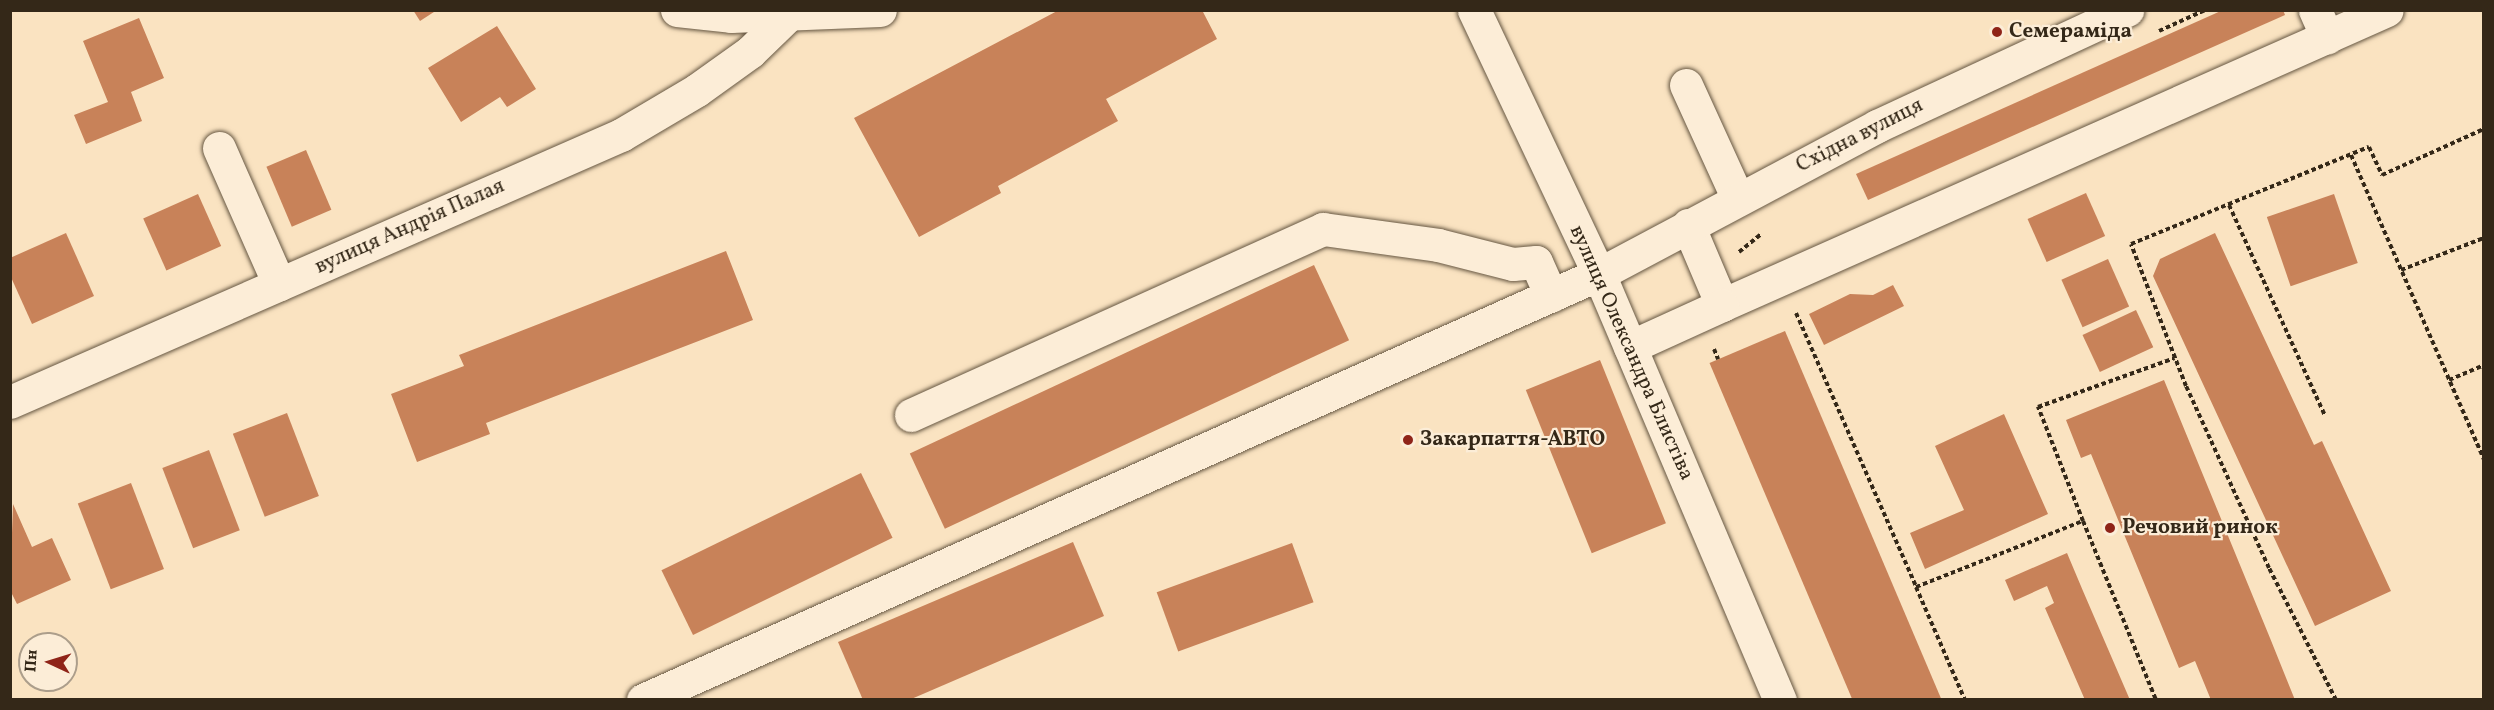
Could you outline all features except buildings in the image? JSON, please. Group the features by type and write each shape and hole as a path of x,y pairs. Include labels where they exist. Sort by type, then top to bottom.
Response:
{"street":[{"path":"677,10 730,16 880,10"},
{"name":"вулиця Олександра Блистіва","path":"1474,10 1599,274 1780,699"},
{"name":"Східна вулиця","path":"643,699 1599,274 1877,126 2127,10"},
{"path":"1630,347 1781,279 2321,24 2387,10"},
{"name":"вулиця Андрія Палая","path":"10,402 621,135 698,90 750,52 788,15"},
{"path":"1686,85 1738,199"},
{"path":"219,148 279,284"},
{"path":"1688,225 1722,304"},
{"path":"911,415 1323,229 1438,245 1513,264 1536,262 1551,296"}],"path":[{"path":"2336,699 2269,568 2175,358 2131,244 2368,147 2382,175 2484,129"},
{"path":"2351,155 2484,460"},
{"path":"2229,205 2325,416"},
{"path":"2402,270 2484,238"},
{"path":"1781,279 1965,699"},
{"path":"2156,699 2038,407 2175,358"},
{"path":"2449,380 2484,365"},
{"path":"1916,587 2083,521"}],"place":[{"name":"Семераміда","path":"1997,32"},
{"name":"Закарпаття-АВТО","path":"1408,440"},
{"name":"Речовий ринок","path":"2110,528"}]}
